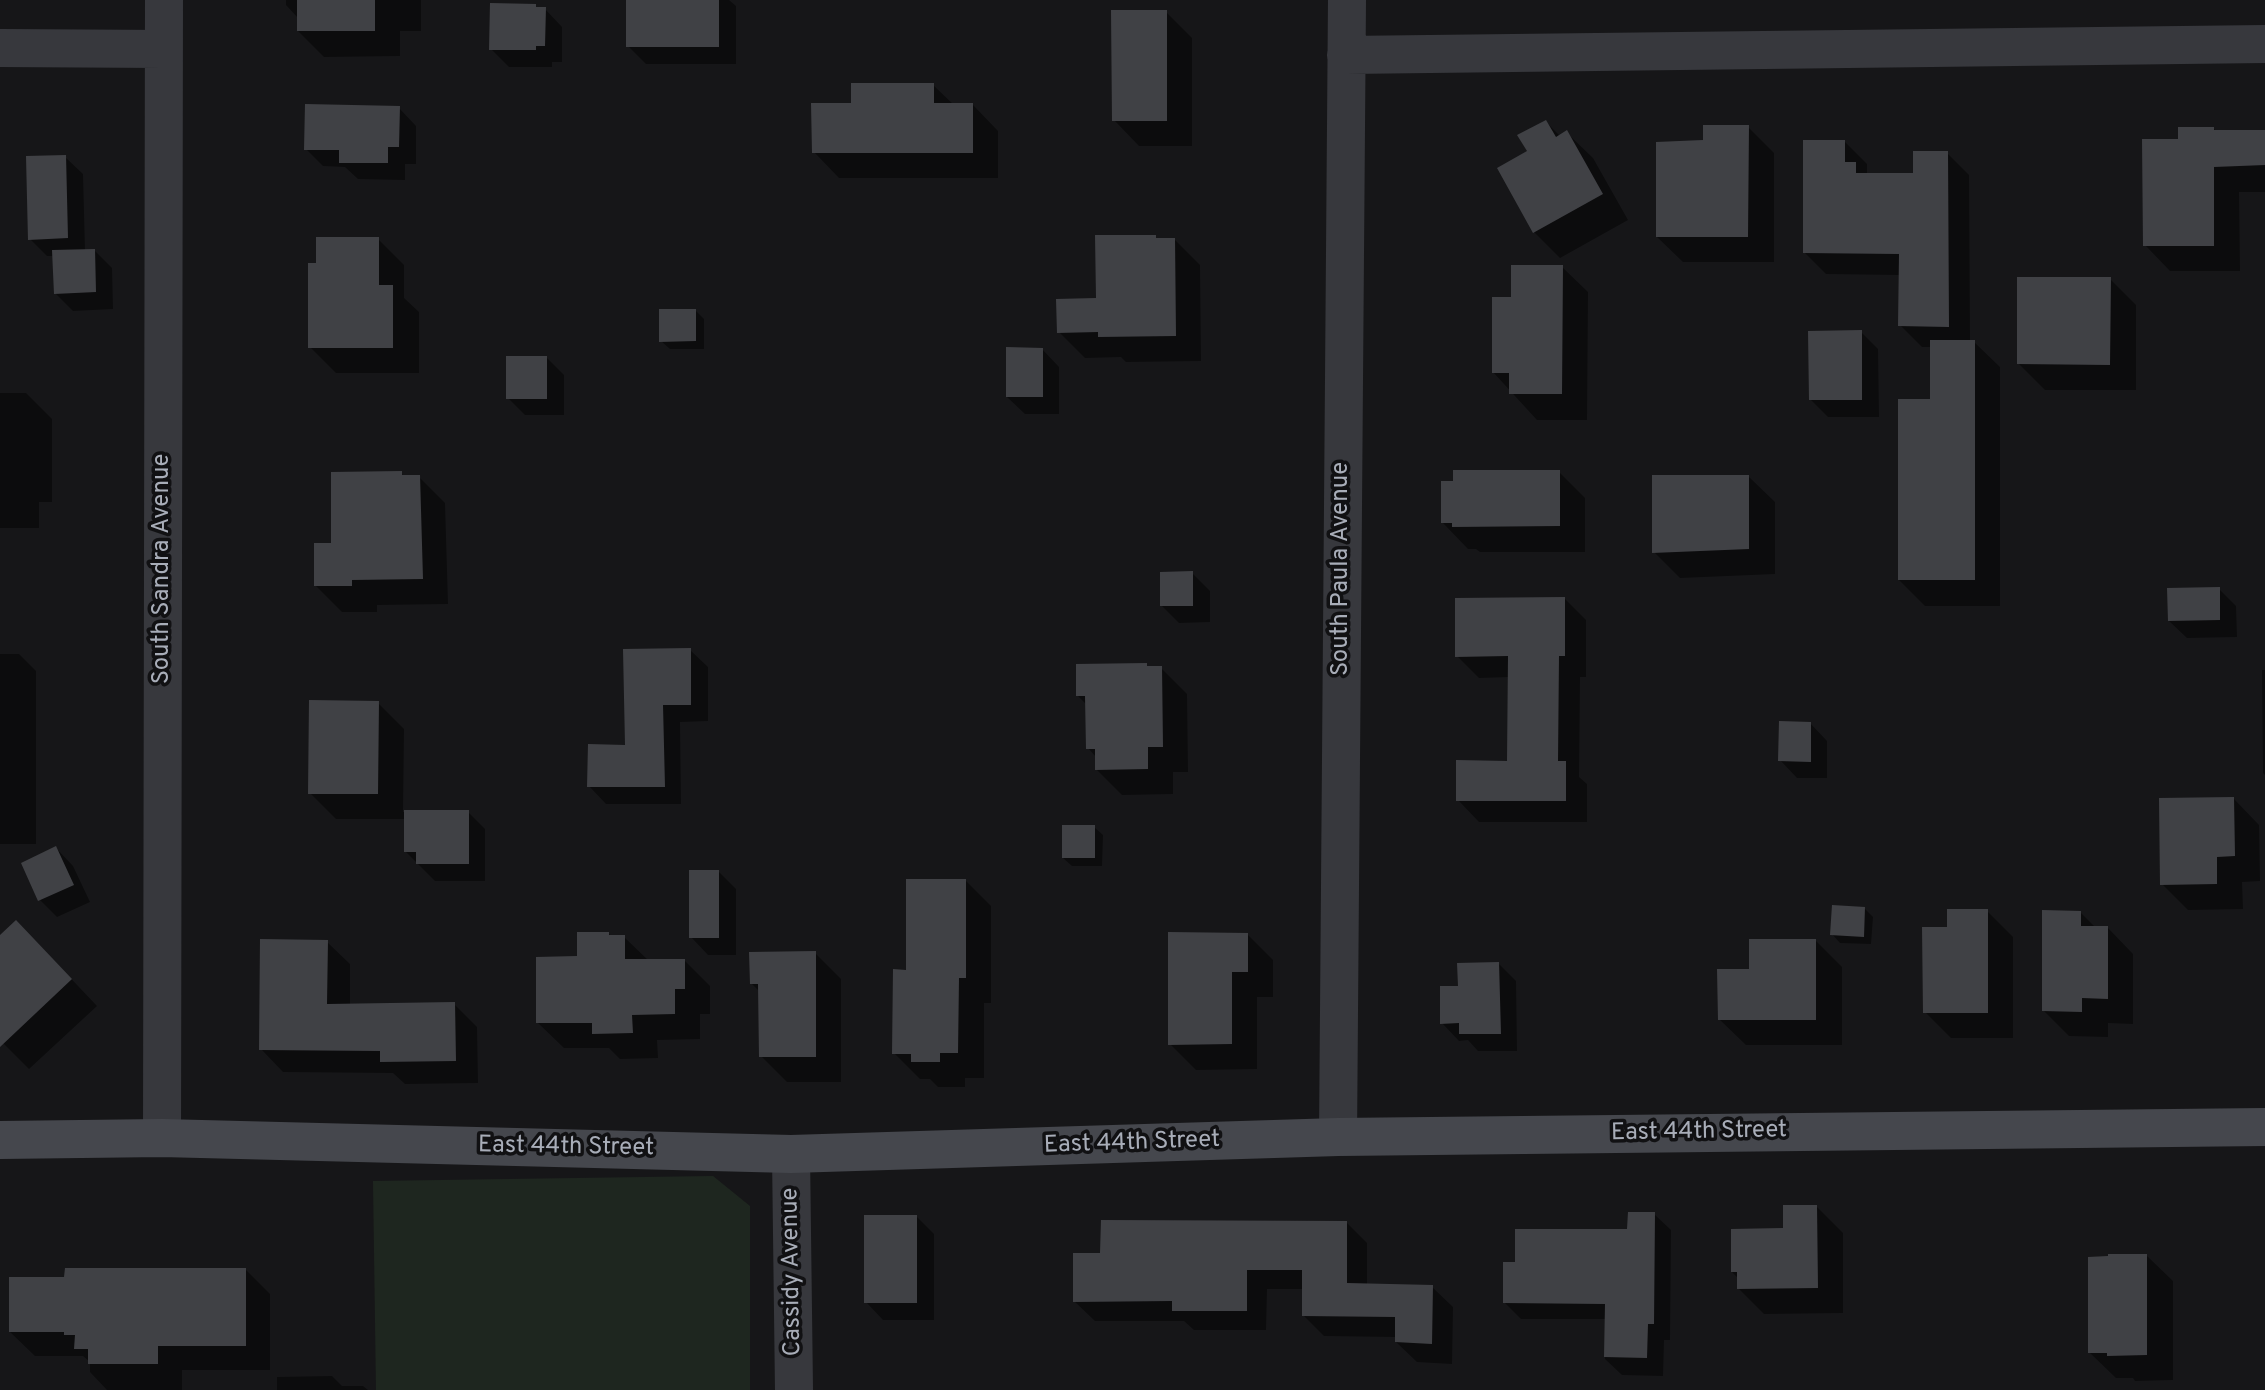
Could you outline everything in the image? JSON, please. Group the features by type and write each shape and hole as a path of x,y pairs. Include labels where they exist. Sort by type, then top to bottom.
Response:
{"street":[{"name":"South Sandra Avenue","path":"163,1138 164,0"},
{"name":"South Paula Avenue","path":"1338,1137 1347,0"},
{"path":"1346,55 2265,44"},
{"path":"0,48 164,49"},
{"name":"East 44th Street","path":"0,1140 163,1138 792,1154 1338,1137 2265,1127"},
{"name":"Cassidy Avenue","path":"792,1154 794,1390"}],"shaded area":[{"path":"713,1176 750,1206 750,1390 376,1390 373,1181"}],"building":[{"path":"297,0 375,0 375,31 297,31"},
{"path":"626,0 719,0 719,47 626,47"},
{"path":"490,3 536,4 536,7 546,7 545,46 536,46 536,50 489,50"},
{"path":"1111,10 1167,10 1167,121 1112,121"},
{"path":"851,83 934,83 934,103 973,103 973,153 812,153 811,103 851,103"},
{"path":"305,104 400,106 399,147 388,147 388,163 339,163 339,150 304,150"},
{"path":"1546,120 1556,137 1567,130 1603,194 1533,233 1497,168 1527,151 1517,135"},
{"path":"1703,125 1749,125 1748,237 1656,237 1656,142 1703,140"},
{"path":"2178,127 2265,130 2265,165 2214,167 2214,246 2143,246 2142,139 2178,139"},
{"path":"1803,140 1845,140 1845,162 1856,162 1856,173 1913,173 1913,151 1948,151 1949,327 1898,326 1899,254 1803,253"},
{"path":"66,155 68,238 28,240 26,156"},
{"path":"1095,235 1156,235 1156,238 1175,238 1176,336 1098,337 1098,332 1057,333 1056,299 1096,298"},
{"path":"316,237 379,237 379,285 393,285 393,348 308,348 308,263 316,263"},
{"path":"95,249 96,292 54,294 52,250"},
{"path":"1511,265 1563,265 1562,394 1509,394 1509,373 1492,373 1492,297 1511,297"},
{"path":"2017,277 2111,277 2110,365 2017,364"},
{"path":"659,309 696,309 696,341 659,342"},
{"path":"1862,330 1862,400 1809,400 1808,331"},
{"path":"1930,340 1975,340 1975,580 1898,580 1898,399 1930,399"},
{"path":"1006,347 1043,348 1043,397 1006,397"},
{"path":"506,356 547,356 547,399 506,399"},
{"path":"1453,470 1560,470 1560,526 1452,527 1452,523 1441,523 1441,481 1453,481"},
{"path":"402,471 402,475 420,475 423,579 352,580 352,586 314,586 314,543 331,543 331,472"},
{"path":"1652,475 1749,475 1749,549 1652,553"},
{"path":"1193,571 1193,606 1160,606 1160,572"},
{"path":"2220,587 2220,620 2168,621 2167,588"},
{"path":"1565,597 1565,656 1559,656 1558,761 1566,761 1566,801 1456,801 1456,760 1507,761 1508,656 1455,657 1455,598"},
{"path":"691,648 691,705 663,705 665,787 587,787 588,744 625,745 623,649"},
{"path":"1147,663 1147,666 1162,666 1163,747 1148,747 1148,769 1095,770 1095,749 1086,749 1085,696 1076,696 1076,664"},
{"path":"309,700 379,701 378,794 308,794"},
{"path":"1779,721 1811,722 1811,762 1778,761"},
{"path":"2234,797 2235,856 2217,857 2217,884 2160,885 2159,798"},
{"path":"404,810 469,810 469,864 416,864 416,852 404,852"},
{"path":"1062,825 1095,825 1095,858 1062,858"},
{"path":"56,846 74,885 38,901 21,863"},
{"path":"689,870 719,870 719,938 689,938"},
{"path":"906,879 966,879 966,978 959,978 958,1053 940,1053 940,1062 911,1062 911,1054 892,1054 893,969 906,970"},
{"path":"1832,905 1865,907 1864,937 1830,935"},
{"path":"1947,909 1988,909 1988,1013 1923,1013 1922,927 1947,927"},
{"path":"2042,910 2081,911 2081,926 2108,926 2108,999 2082,998 2082,1012 2042,1011"},
{"path":"16,920 72,979 0,1047 0,935"},
{"path":"577,932 625,935 625,959 685,959 685,989 675,989 675,1014 632,1015 633,1033 592,1034 592,1023 536,1023 536,957 577,956"},
{"path":"1168,932 1248,933 1248,972 1232,972 1232,1044 1168,1045"},
{"path":"260,939 328,940 327,1004 455,1002 456,1061 380,1062 380,1051 259,1050"},
{"path":"1749,939 1816,939 1816,1020 1718,1020 1717,969 1749,969"},
{"path":"816,951 816,1057 759,1057 758,984 750,984 749,952"},
{"path":"1499,962 1501,1034 1459,1034 1459,1023 1440,1024 1440,986 1458,986 1457,963"},
{"path":"1783,1205 1817,1205 1818,1288 1737,1289 1737,1272 1731,1272 1731,1229 1783,1228"},
{"path":"1628,1212 1655,1212 1654,1324 1648,1324 1647,1358 1604,1357 1605,1304 1503,1303 1503,1262 1515,1262 1515,1229 1627,1229"},
{"path":"864,1215 917,1215 917,1303 864,1303"},
{"path":"1101,1220 1347,1221 1347,1283 1433,1285 1432,1344 1395,1342 1395,1317 1302,1316 1302,1270 1247,1270 1247,1311 1172,1311 1172,1301 1073,1302 1073,1253 1100,1253"},
{"path":"2147,1254 2147,1355 2107,1356 2107,1353 2088,1353 2088,1257"},
{"path":"65,1268 246,1268 246,1346 158,1346 158,1364 88,1364 88,1349 74,1349 75,1335 64,1335 64,1332 9,1332 9,1277 64,1277"}]}
